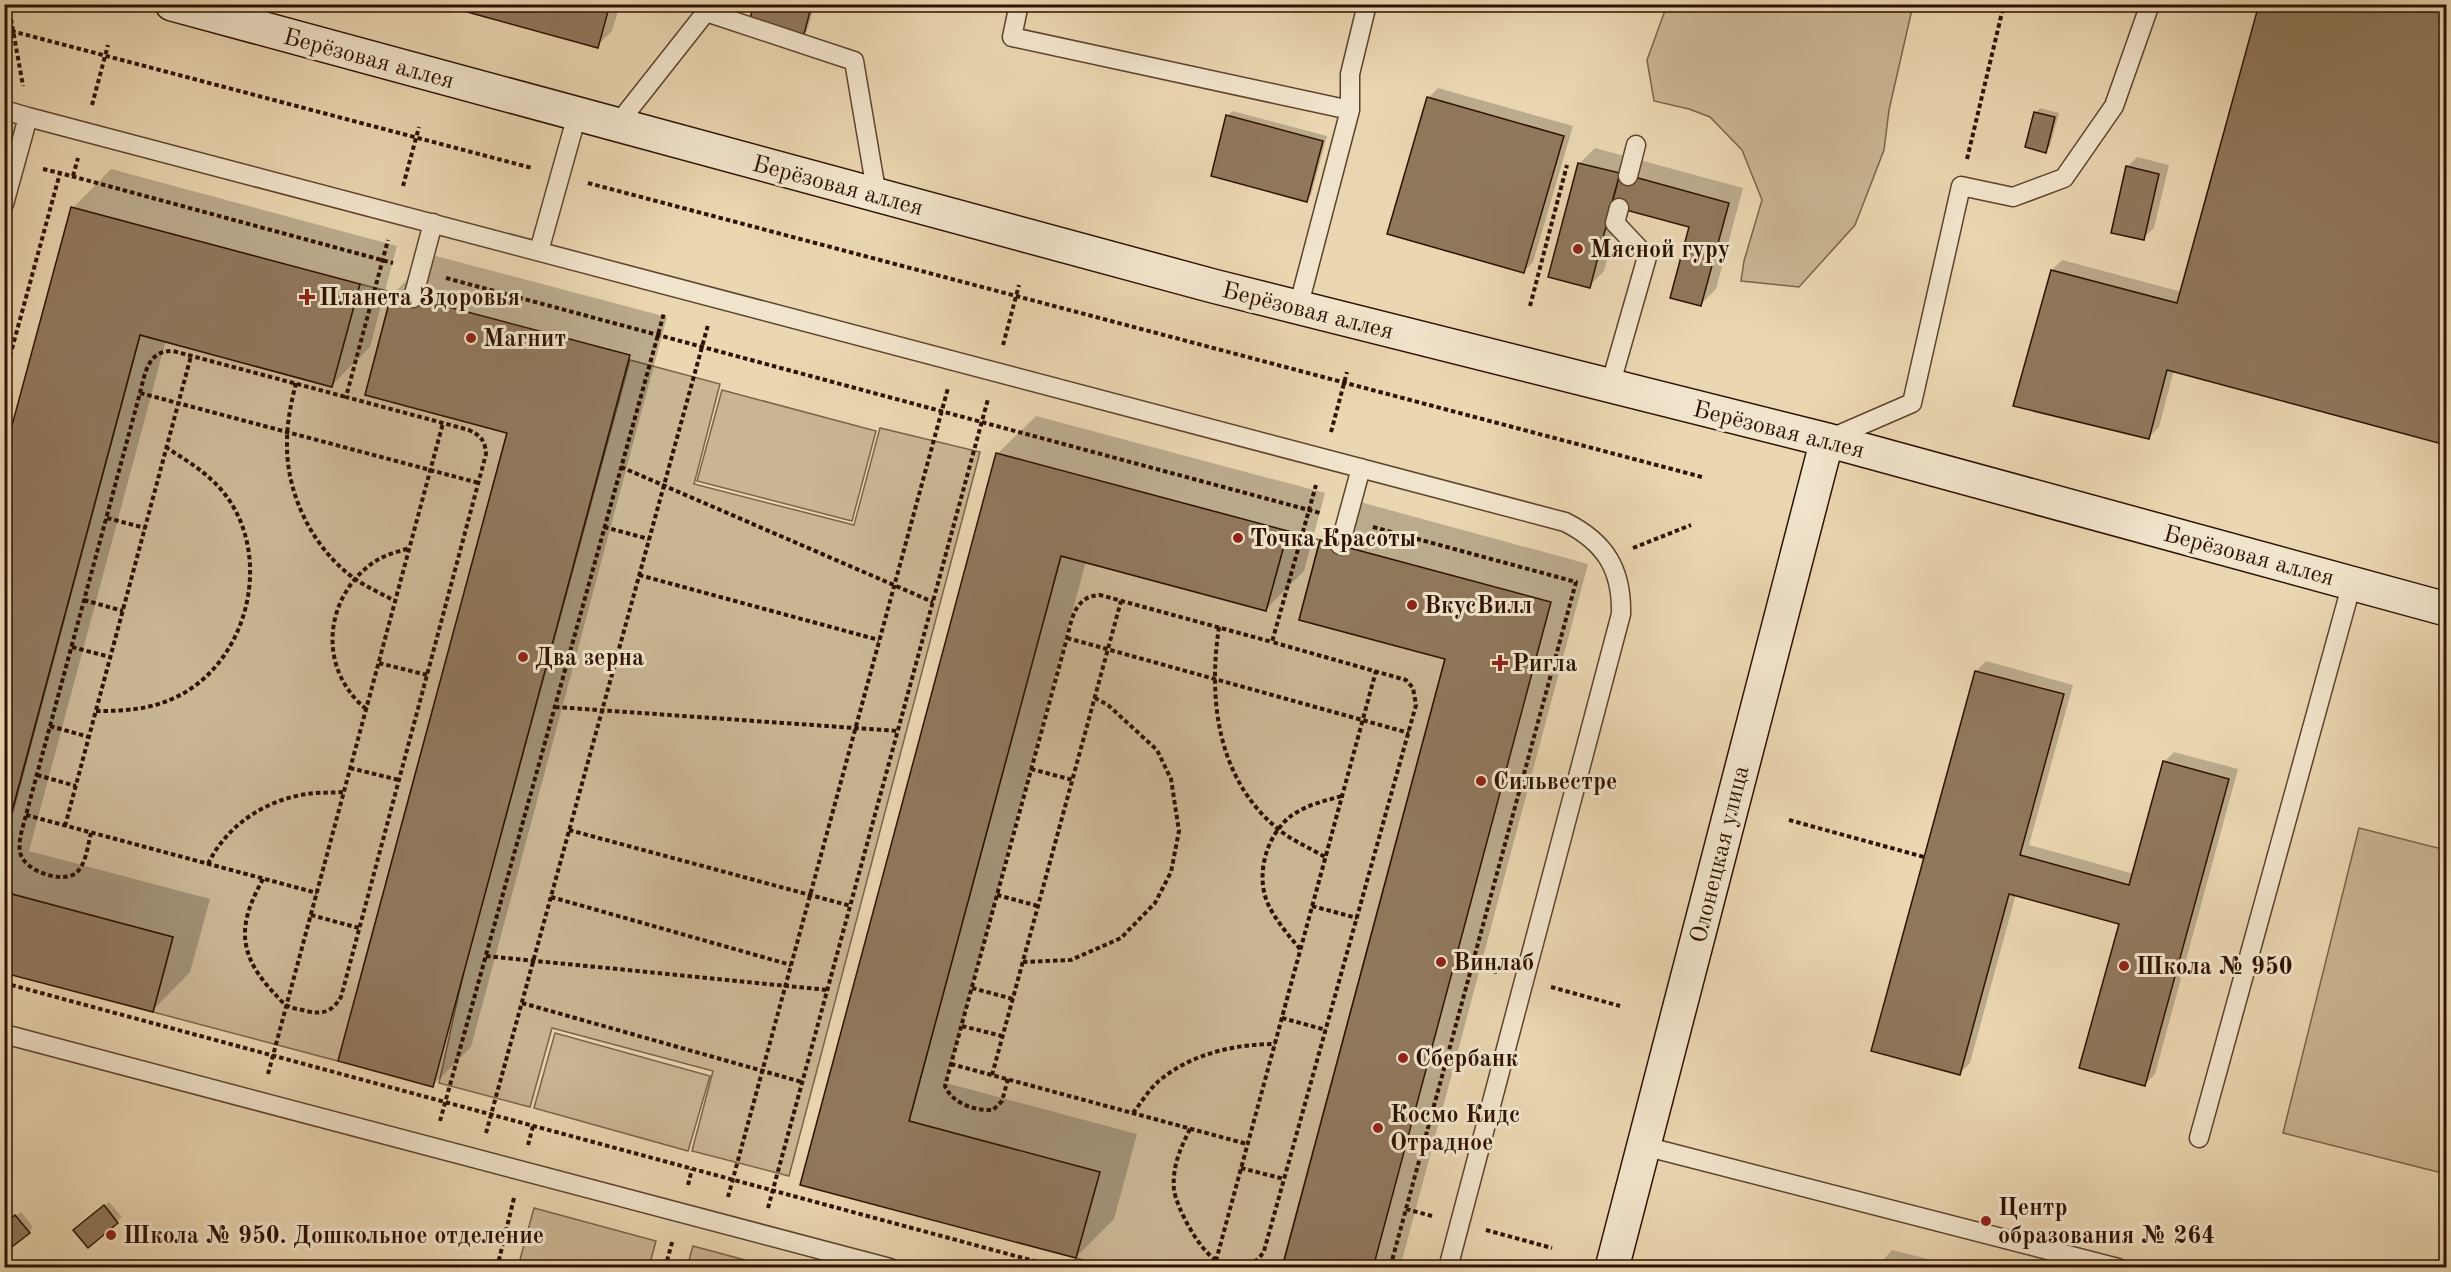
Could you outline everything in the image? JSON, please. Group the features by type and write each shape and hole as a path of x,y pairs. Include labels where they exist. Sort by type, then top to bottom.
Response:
{"main road":[{"name":"Берёзовая аллея","path":"171,4 616,126 1298,308 1827,440 2446,609"},
{"name":"Олонецкая улица","path":"1612,1268 1827,440"}],"lane":[{"path":"1019,4 1012,37 1350,110"},
{"path":"1298,308 1350,110 1350,74 1367,4"},
{"path":"1827,440 1912,403 1961,186 2013,197 2064,178 2114,106 2150,4"},
{"path":"616,126 707,8 854,60 877,196"},
{"path":"4,110 1565,522 1583,531 1604,552 1618,577 1622,595 1621,614 1448,1268"},
{"path":"539,251 577,115"},
{"path":"4,204 28,117"},
{"path":"1628,176 1636,145"},
{"path":"1610,386 1647,257 1615,223 1619,208"},
{"path":"412,298 433,223"},
{"path":"1340,545 1361,468"},
{"path":"2199,1138 2352,583"},
{"path":"4,1034 890,1268"},
{"path":"1644,1146 2118,1268"}],"path":[{"path":"1961,186 2004,4"},
{"path":"11,19 28,117"},
{"path":"4,29 1702,477"},
{"path":"1530,306 1567,165"},
{"path":"4,378 60,173 1576,582 1390,1268"},
{"path":"761,1234 1019,285"},
{"path":"433,1147 671,286"},
{"path":"346,397 375,288"},
{"path":"479,1159 715,298"},
{"path":"91,833 81,867 72,876 63,878 33,870 25,864 20,854 19,842 26,815 147,366 158,354 173,351 469,430 480,435 486,443 486,454 479,483 359,928 340,997 335,1006 321,1014 286,1006 260,977 247,949 245,933 247,914 263,879"},
{"path":"65,826 192,356"},
{"path":"721,1223 956,361"},
{"path":"296,383 287,432 289,471 295,495 305,519 318,541 334,560 354,578 395,601"},
{"path":"140,393 479,483"},
{"path":"276,1045 443,423"},
{"path":"96,711 135,710 173,699 206,677 230,647 246,611 251,571 244,533 227,497 200,468 166,448"},
{"path":"621,467 933,602"},
{"path":"106,518 145,528"},
{"path":"604,527 649,539"},
{"path":"1272,642 1302,535"},
{"path":"366,710 349,692 338,670 332,646 333,622 341,599 354,578 380,558 410,548"},
{"path":"639,574 879,640"},
{"path":"1008,1079 1000,1105 993,1110 962,1104 948,1094 945,1086 1078,603 1085,598 1100,595 1406,680 1413,688 1416,705 1264,1251 1259,1261 1251,1266 1240,1267 1216,1260 1185,1222 1174,1191 1174,1175 1178,1153 1190,1129"},
{"path":"84,600 123,611"},
{"path":"992,1075 1121,601"},
{"path":"1219,627 1213,678 1215,712 1223,746 1231,765 1254,802 1279,830 1326,857"},
{"path":"1067,638 1408,733"},
{"path":"72,647 110,657"},
{"path":"379,663 427,675"},
{"path":"1214,1268 1376,671"},
{"path":"1023,962 1071,960 1121,938 1155,903 1172,872 1179,831 1171,779 1157,750 1108,705 1095,698"},
{"path":"555,707 898,731"},
{"path":"50,726 89,737"},
{"path":"350,768 399,780"},
{"path":"1031,769 1072,780"},
{"path":"37,775 76,786"},
{"path":"208,864 217,845 253,813 281,800 307,794 344,792"},
{"path":"1301,949 1283,929 1269,906 1263,882 1264,862 1270,844 1291,816 1312,804 1342,796"},
{"path":"26,815 317,893"},
{"path":"1788,820 1924,857"},
{"path":"569,830 850,906"},
{"path":"997,895 1038,906"},
{"path":"551,897 791,965"},
{"path":"1312,906 1357,918"},
{"path":"311,915 359,928"},
{"path":"486,956 828,990"},
{"path":"4,983 1060,1268"},
{"path":"972,988 1013,999"},
{"path":"522,1003 802,1082"},
{"path":"1282,1018 1326,1030"},
{"path":"962,1026 1002,1036"},
{"path":"1133,1113 1159,1081 1198,1059 1248,1044 1275,1044"},
{"path":"951,1064 1247,1144"},
{"path":"1241,1168 1284,1179"}],"shaded area":[{"path":"1667,5 1913,5 1889,110 1884,150 1855,225 1799,287 1741,281 1744,261 1762,200 1742,150 1710,117 1689,109 1654,101 1647,60"},
{"path":"360,284 392,292 365,395 507,433 338,1061 153,1012 173,937 5,892 5,841 140,335 332,387"},
{"path":"630,360 720,384 694,484 854,525 880,428 980,452 789,1176 692,1151 713,1071 552,1028 530,1107 439,1083 465,966"},
{"path":"722,390 876,431 852,521 697,481"},
{"path":"1288,531 1320,540 1299,620 1445,659 1282,1267 1110,1267 1076,1258 1099,1172 909,1121 1061,556 1266,610"},
{"path":"2359,828 2446,850 2446,1174 2283,1133"},
{"path":"555,1033 710,1076 688,1151 534,1108"},
{"path":"534,1208 656,1241 649,1267 518,1267"},
{"path":"693,1246 771,1267 687,1267"}],"building":[{"path":"438,4 610,4 598,48"},
{"path":"754,4 812,4 803,38 749,22"},
{"path":"2259,4 2446,4 2446,445 2167,370 2149,439 2013,406 2051,270 2177,303"},
{"path":"1427,97 1564,136 1524,273 1387,234"},
{"path":"2034,112 2055,117 2046,153 2025,147"},
{"path":"1226,115 1323,141 1307,202 1211,176"},
{"path":"1578,163 1620,173 1590,288 1548,277"},
{"path":"2126,166 2159,174 2144,240 2111,233"},
{"path":"1620,173 1729,203 1701,306 1670,298 1689,227 1611,206"},
{"path":"71,207 360,284 332,387 140,335 4,841 4,455"},
{"path":"392,292 630,355 433,1087 338,1061 507,433 365,395"},
{"path":"996,453 1288,531 1266,611 1061,556 909,1121 1100,1172 1076,1258 800,1185"},
{"path":"1320,540 1551,602 1373,1268 1282,1268 1445,659 1299,620"},
{"path":"1975,671 2064,694 2020,855 2129,885 2163,761 2229,779 2145,1086 2079,1068 2119,924 2009,894 1960,1075 1871,1051"},
{"path":"4,892 173,937 153,1012 4,973"},
{"path":"104,1205 118,1223 88,1248 73,1230"},
{"path":"15,1215 30,1233 4,1253 4,1224"}],"place":[{"name":"Мясной гуру","path":"1578,249"},
{"name":"Планета Здоровья","path":"307,297"},
{"name":"Магнит","path":"471,338"},
{"name":"Точка Красоты","path":"1238,538"},
{"name":"ВкусВилл","path":"1412,605"},
{"name":"Два зерна","path":"523,657"},
{"name":"Ригла","path":"1500,663"},
{"name":"Сильвестре","path":"1481,781"},
{"name":"Винлаб","path":"1441,962"},
{"name":"Школа № 950","path":"2124,966"},
{"name":"Сбербанк","path":"1403,1058"},
{"name":"Космо Кидс Отрадное","path":"1378,1128"},
{"name":"Центр образования № 264","path":"1986,1221"},
{"name":"Школа № 950. Дошкольное отделение","path":"111,1235"}]}
